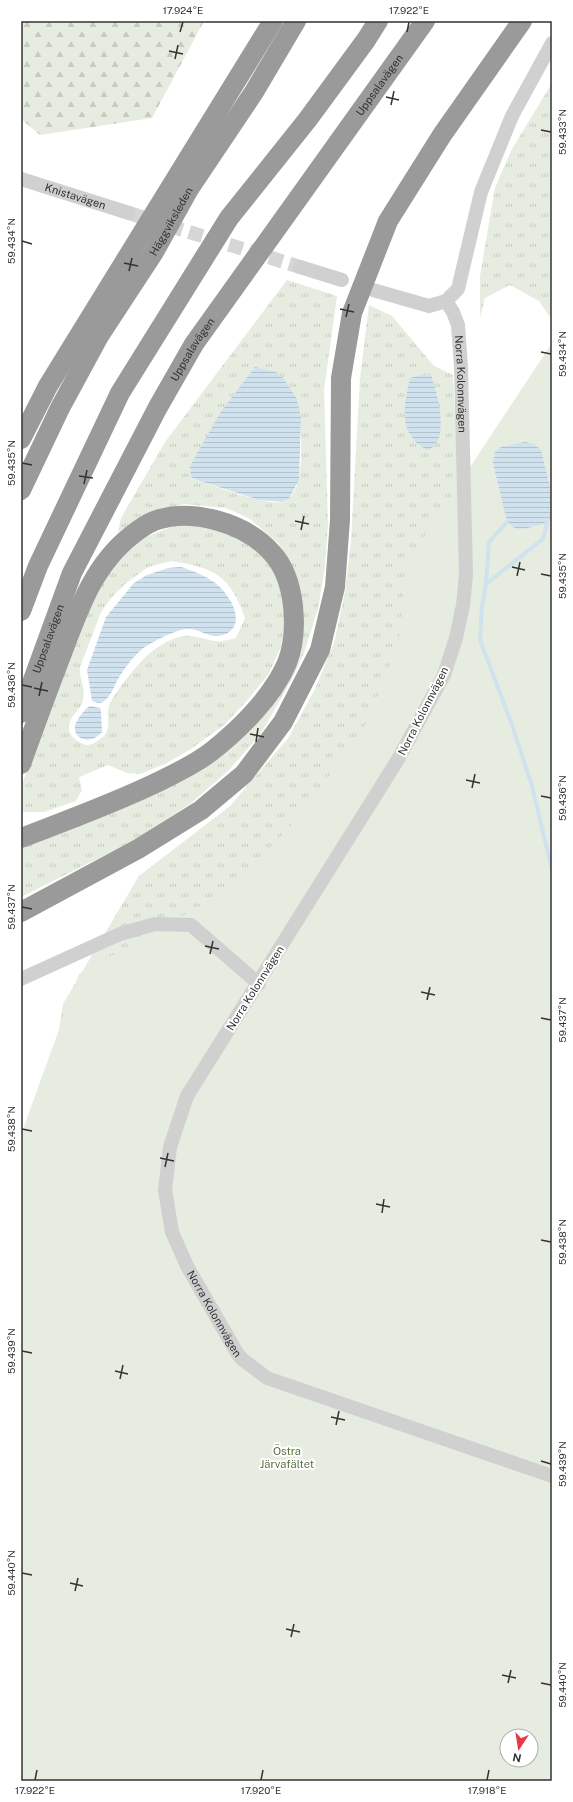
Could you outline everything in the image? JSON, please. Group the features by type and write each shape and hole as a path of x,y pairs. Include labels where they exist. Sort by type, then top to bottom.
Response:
{"highway":[{"path":"21,439 48,386 273,21"},
{"name":"Häggviksleden","path":"21,490 60,408 99,336 154,252 189,189 254,92 296,21"},
{"path":"21,611 38,566 120,393 229,218 308,118 366,40 378,21"},
{"name":"Uppsalavägen","path":"21,713 72,573 158,407 194,344 425,21"},
{"path":"21,912 138,849 201,810 244,774 283,722 320,650 335,587 340,520 341,378 352,313 388,220 442,135 522,21"},
{"path":"21,764 85,593 102,565 131,535 154,521 186,516 216,519 248,533 273,553 284,573 293,600 294,632 287,662 273,690 254,712 212,752 178,772 136,793 21,838"}],"street":[{"path":"373,290 429,306 446,301 458,289 481,192 512,116 552,43"},
{"name":"Knistavägen","path":"21,179 129,213"},
{"path":"300,266 342,280"},
{"name":"Norra Kolonnvägen","path":"446,301 454,312 458,325 461,368 466,576 463,605 456,638 444,675 398,761 259,984 187,1096 170,1147 165,1190 172,1232 187,1266 222,1328 242,1359 267,1378 552,1476"},
{"path":"21,979 120,934 155,924 191,925 259,984"}],"green space":[{"path":"21,21 204,21 152,118 40,135 21,119"},
{"path":"552,83 552,320 539,301 510,285 485,298 480,317 480,276 495,188 512,149"},
{"path":"287,280 337,296 324,390 328,523 325,567 318,609 304,653 292,679 260,735 227,772 190,804 131,842 21,897 21,848 116,810 217,757 301,642 304,612 295,576 279,544 250,519 226,508 184,504 150,513 118,532 121,518 165,442","holes":["297,399 301,439 300,471 297,485 291,496 283,502 255,499 191,477 190,466"]},
{"path":"369,305 392,316 434,366 453,375 461,522 452,620 21,1228 42,1139 63,1004 139,876 230,806 289,737 315,689 334,643 345,592 351,541 360,378"},
{"name":"Östra Järvafältet","path":"552,343 552,1781 21,1781 21,1135 79,974 205,903 258,860 301,815 366,724 387,673 400,633 406,564"},
{"path":"185,522 210,524 246,541 269,564 279,583 286,623 281,647 268,675 244,704 224,725 191,749 165,764 140,774 127,773 108,765 79,777 82,790 76,801 44,812 21,812 22,784 94,593 118,560 145,537","holes":["171,561 186,563 209,571 227,583 240,604 245,618 236,638 213,641 186,636 175,638 159,647 150,653 140,663 121,686 108,709 108,727 105,735 89,745 79,742 71,735 69,725 82,703 84,694 80,667 101,612 112,597 125,584 148,567"]}],"water":[{"path":"255,367 276,372 284,379 297,399 301,418 299,480 289,499 282,502 259,500 191,477 190,466 220,413"},
{"path":"430,373 439,403 441,427 439,437 435,445 427,450 417,443 411,436 405,418 405,408 410,378"},
{"path":"525,442 534,444 541,450 552,495 552,519 545,523 518,529 507,522 493,463 495,452 501,447"},
{"path":"181,567 196,572 209,579 226,593 236,614 234,627 226,634 217,636 191,629 170,634 157,640 141,650 131,660 120,675 106,700 100,703 92,701 87,670 106,617 134,583 147,575 168,568"},
{"path":"90,706 100,708 102,732 97,737 86,740 78,736 75,728 76,722"}],"waterway":[{"path":"507,522 489,542 480,640 511,722 532,786 552,870"},
{"path":"486,584 543,539 547,523"}],"tunnel":[{"path":"129,213 300,267"}]}
